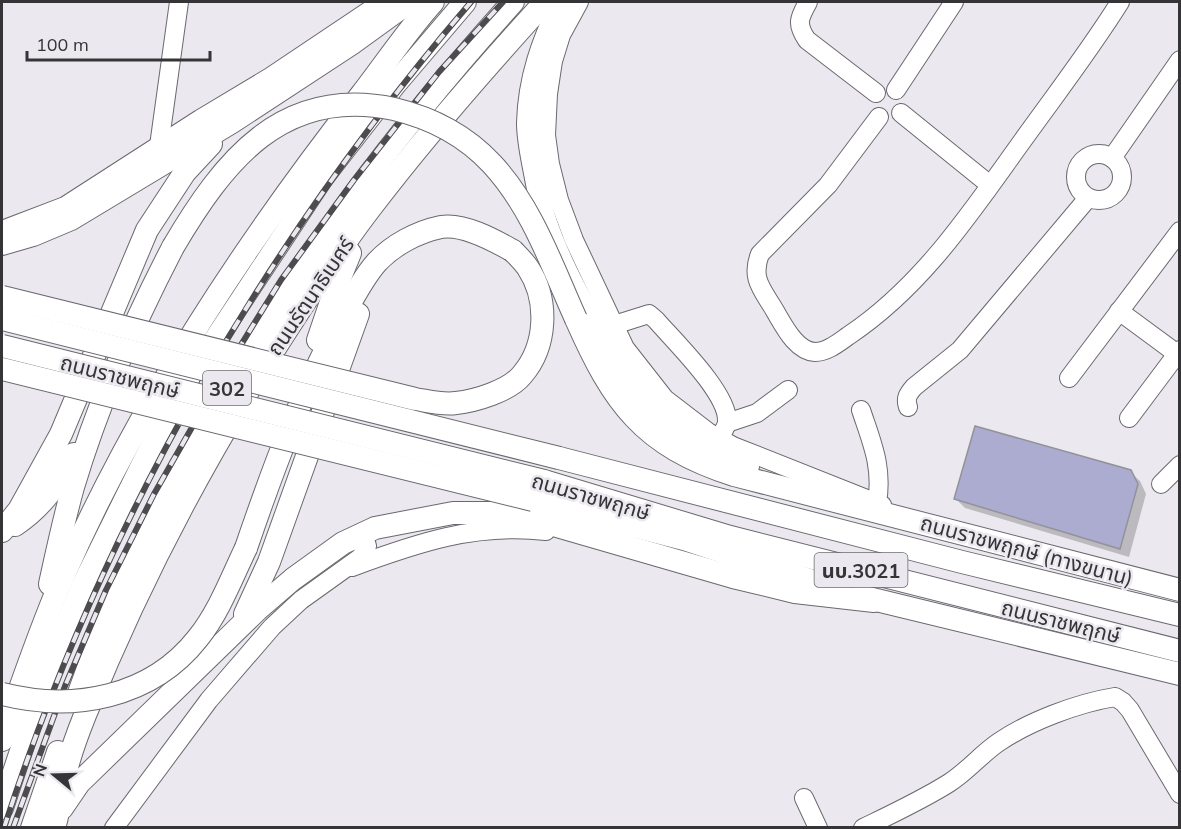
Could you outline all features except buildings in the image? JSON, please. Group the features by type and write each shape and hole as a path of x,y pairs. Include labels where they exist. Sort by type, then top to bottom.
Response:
{"main road":[{"path":"2,244 33,235 71,219 232,122 351,44 409,2"},
{"name":"302","path":"2,740 36,644 63,578 140,423 183,350 305,166 433,2"},
{"name":"302","path":"2,808 50,667 81,587 158,433 233,311 322,178 396,83 465,2"},
{"name":"ถนนรัตนาธิเบศร์","path":"32,828 84,678 116,600 191,449 264,330 352,199 425,105 513,2"},
{"name":"ถนนรัตนาธิเบศร์","path":"56,820 64,778 84,717 131,608 174,522 256,377 370,208 447,111 545,2"},
{"path":"562,2 545,35 536,65 528,123 530,148 544,218 570,280 605,345 633,387 654,411 697,441 723,456 749,466 876,507"},
{"path":"2,532 37,508 55,486 72,458 112,378 147,297 173,247 195,209 216,180 241,152 269,130 293,117 320,108 341,105 387,108 428,119 449,129 472,145 492,164 528,215 607,383 650,433 705,466 734,475 876,507"},
{"path":"2,532 19,510 61,434 147,230 185,172 232,122"},
{"path":"2,694 25,700 60,702 124,692 148,681 175,664 200,636 222,598 246,548 289,429 334,291 370,208"},
{"path":"2,297 415,399 454,404 500,391 521,377 534,357 543,334 542,307 537,286 528,268 513,251 490,238 468,230 442,227 400,243 378,261 362,282 307,384 289,429"},
{"path":"237,627 252,602 269,562 363,300 382,267 400,243"},
{"path":"158,433 228,280"},
{"name":"ถนนราชพฤกษ์","path":"2,319 1179,615"},
{"name":"ถนนราชพฤกษ์","path":"2,346 539,490 1179,651"},
{"path":"2,369 539,490 874,601"},
{"path":"36,644 73,486 112,378"},
{"name":"ถนนราชพฤกษ์ (ทางขนาน)","path":"876,507 905,518 1179,590"},
{"path":"56,820 79,783 237,627 293,579 343,543 375,528 453,513 495,513 536,520 733,577 795,592 874,601"},
{"name":"นบ.3021","path":"874,601 1179,674"}],"street":[{"path":"159,146 179,2"},
{"path":"2,230 65,206 270,77 382,2"},
{"path":"579,2 561,34 553,61 548,94 546,135 559,200 573,240 626,348 665,399 688,417 723,430 758,456 876,507 879,490 878,459 861,411"},
{"path":"808,2 800,19 800,30 807,40 876,93"},
{"path":"896,90 954,2"},
{"path":"879,117 841,170 768,244 760,254 755,266 756,278 786,329 807,351 818,352 836,345 872,320 905,291 944,248 1101,32 1120,2"},
{"path":"1112,158 1179,60"},
{"path":"883,88 900,93 904,103 901,113 891,119 879,117 872,103 876,93 883,88"},
{"path":"901,113 990,185"},
{"path":"1101,154 1112,158 1120,166 1122,178 1119,189 1111,197 1099,200 1088,198 1079,189 1076,177 1079,165 1088,156 1101,154"},
{"path":"908,407 907,395 960,350 1088,198"},
{"path":"1069,378 1179,231"},
{"path":"1119,311 1179,353 1129,418"},
{"path":"614,325 649,314 708,379 726,412 723,430"},
{"path":"723,430 757,413 789,390"},
{"path":"1161,484 1178,468"},
{"path":"344,570 433,540 477,530 528,529 613,542"},
{"path":"114,828 209,700 272,627 301,600 361,557 367,546 363,534"},
{"path":"182,683 209,700"},
{"path":"863,828 947,784 1000,742 1026,726 1115,697 1130,710 1179,794"},
{"path":"804,798 818,828"}],"railway":[{"path":"4,828 44,715 89,605 140,497 197,392 258,289 324,190 396,94 471,2"},
{"path":"13,828 65,686 106,590 154,494 215,387 281,280 354,180 439,72 503,2"}]}
